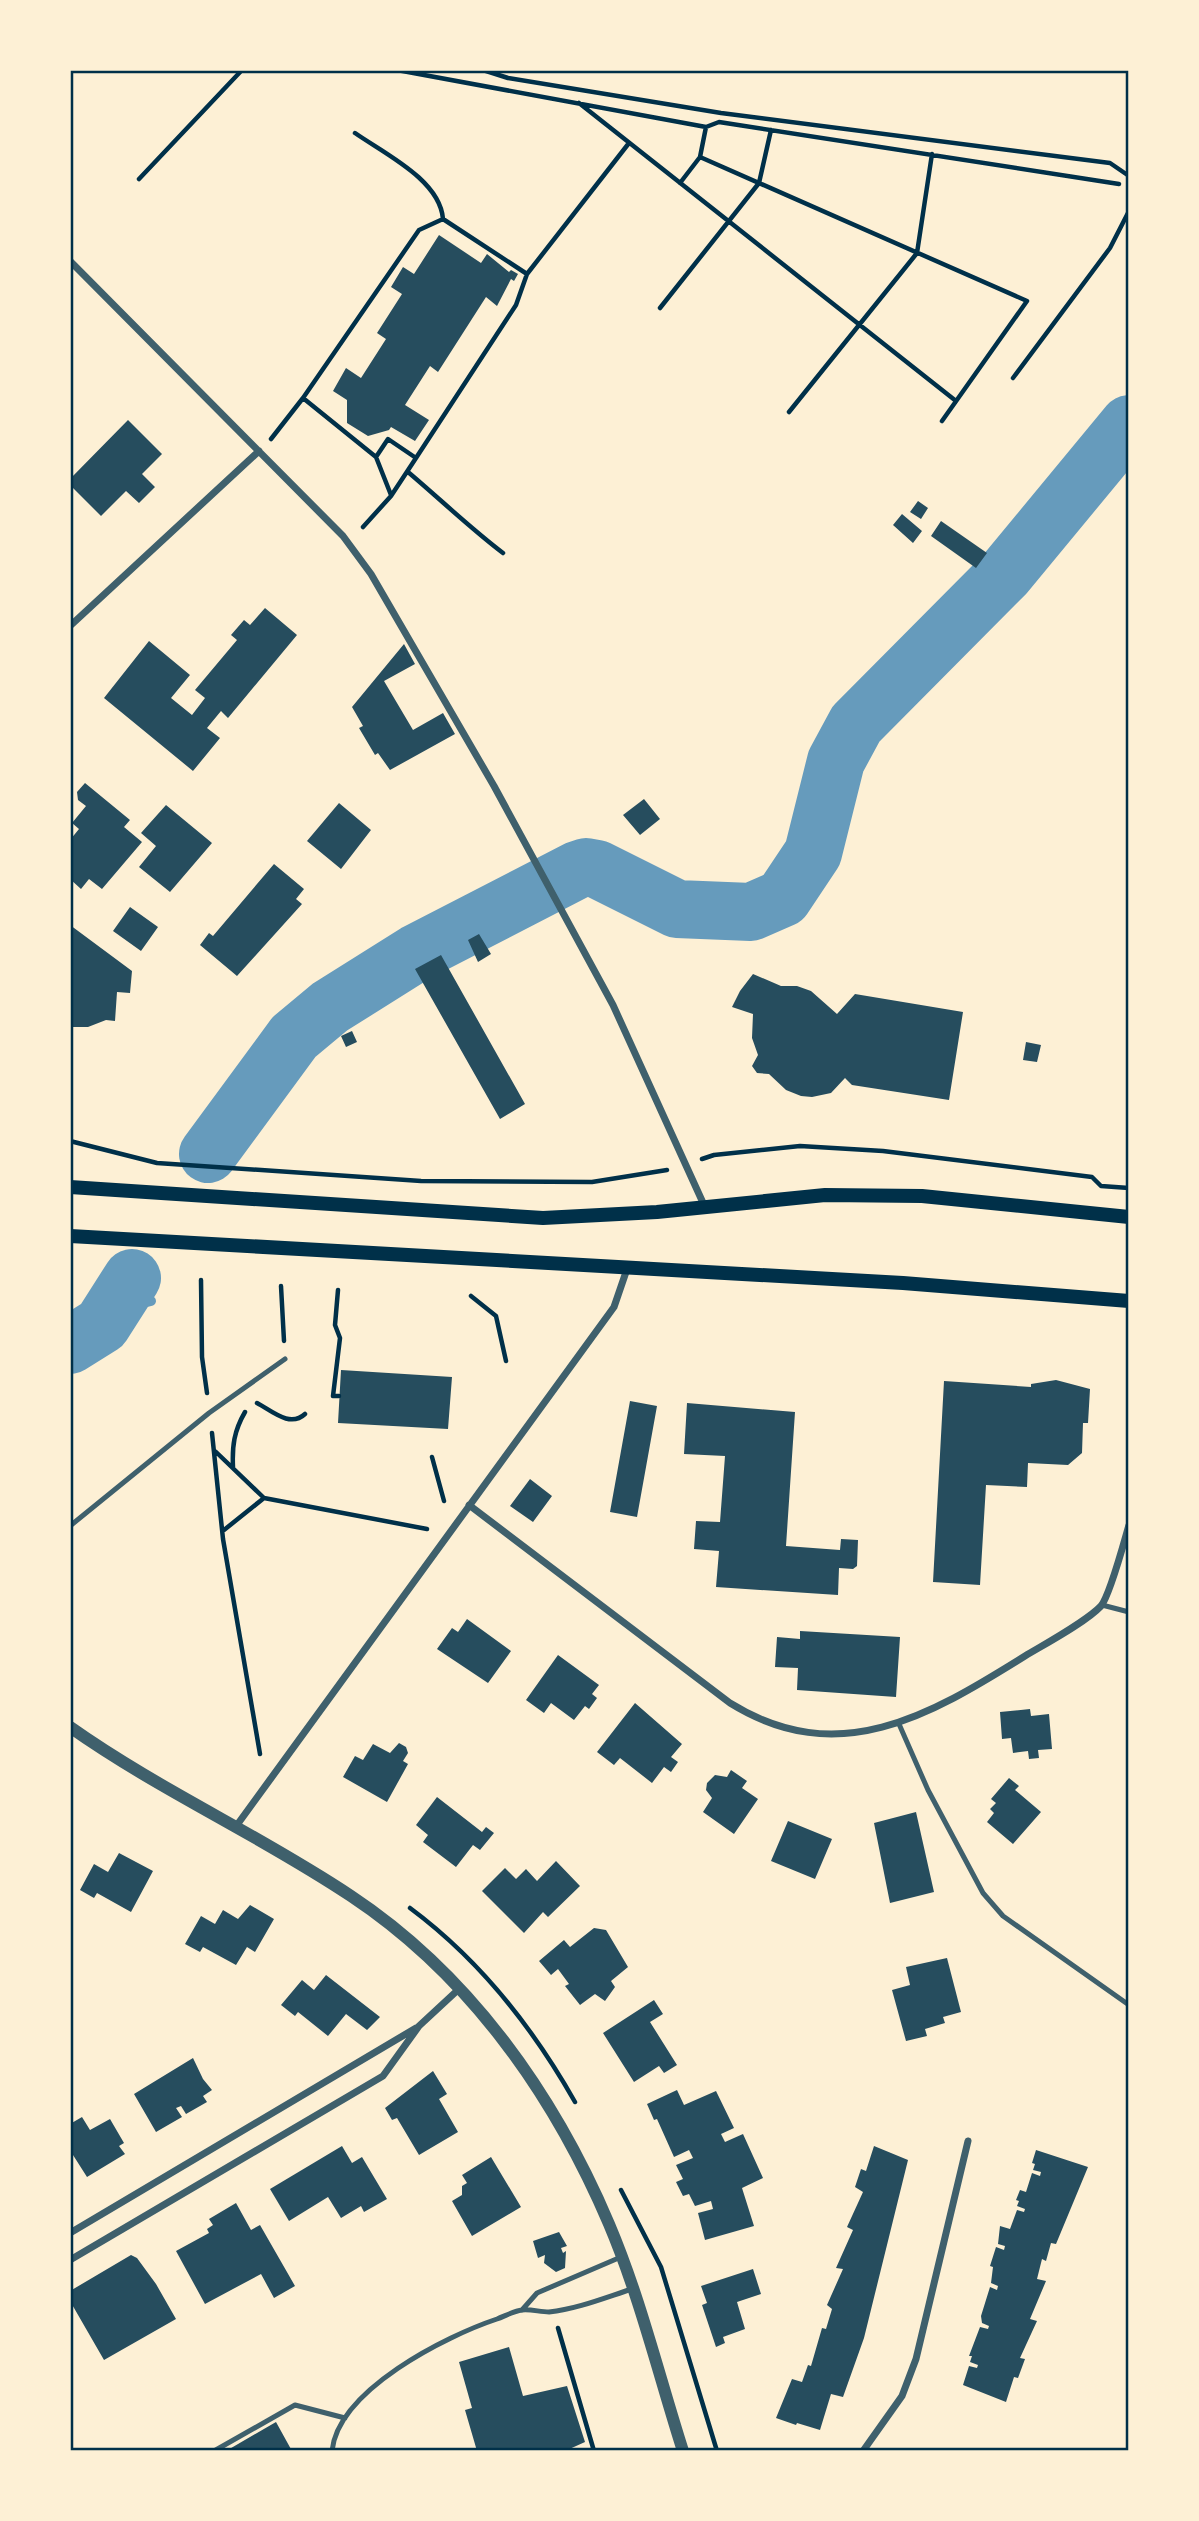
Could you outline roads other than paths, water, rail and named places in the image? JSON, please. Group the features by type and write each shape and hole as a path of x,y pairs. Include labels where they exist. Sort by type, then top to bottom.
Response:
{"main road":[{"path":"70,1188 543,1218 657,1212 704,1205 825,1195 922,1196 1129,1217"},
{"path":"70,1236 903,1283 1129,1301"}],"street":[{"path":"70,261 343,536 371,574 494,786 524,847 636,1051 704,1205"},
{"path":"70,626 259,451"},
{"path":"237,1825 614,1307 627,1269"},
{"path":"469,1505 730,1703 758,1720 786,1730 822,1735 851,1734 900,1724 992,1677 1102,1605 1129,1525"},
{"path":"70,1727 99,1747 237,1825 354,1898 404,1936 461,1987 503,2039 549,2105 582,2166 632,2289 683,2451"},
{"path":"70,2260 383,2076 419,2026 461,1987"},
{"path":"70,2233 419,2026"},
{"path":"863,2451 902,2396 916,2359 968,2141"}],"lane":[{"path":"70,1526 209,1413 285,1359"},
{"path":"1102,1605 1129,1612"},
{"path":"900,1724 928,1790 983,1893 1003,1916 1129,2005"},
{"path":"522,2310 537,2293 621,2258"},
{"path":"332,2451 337,2431 345,2418 400,2365 445,2340 522,2310 553,2311 632,2289"},
{"path":"214,2451 295,2405 345,2418"}],"waterway":[{"path":"208,1154 294,1037 330,1007 416,953 577,870 586,867 597,869 677,909 751,912 783,898 813,853 836,761 856,724 1005,574 1129,424"},
{"path":"70,1345 102,1325 132,1278"},
{"path":"111,1311 151,1301"}]}
